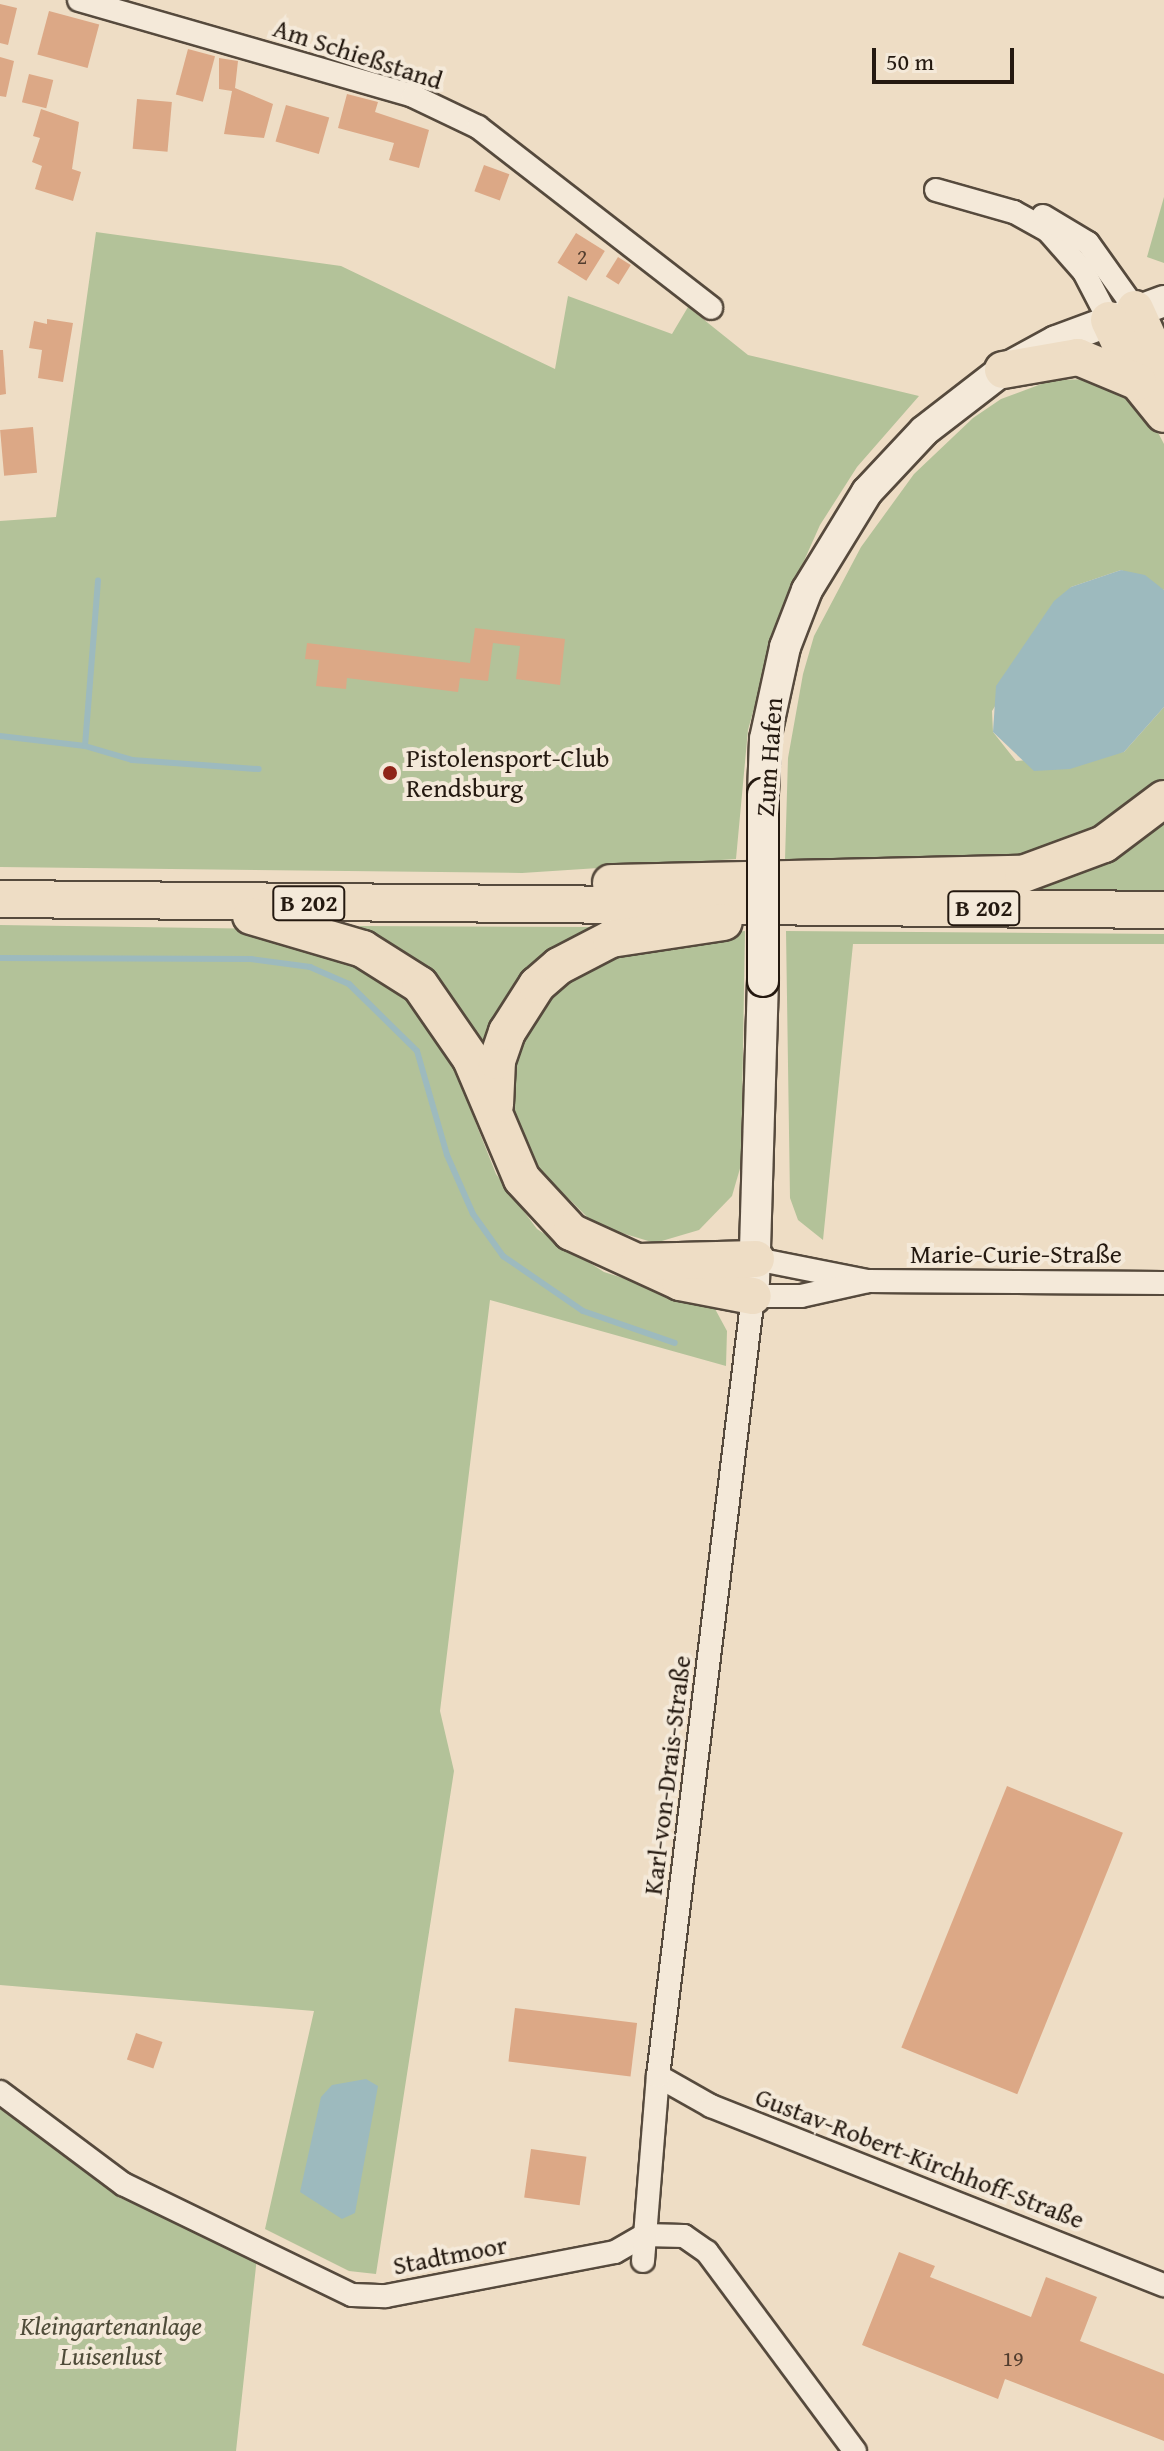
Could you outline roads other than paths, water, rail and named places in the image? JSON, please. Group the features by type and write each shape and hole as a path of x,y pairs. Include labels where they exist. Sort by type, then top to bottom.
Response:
{"highway":[{"path":"1136,310 1151,378 1164,414"},
{"path":"1003,370 1078,357 1151,378"},
{"path":"446,905 503,888 718,877 1023,874 1104,844 1164,799"},
{"name":"B 202","path":"0,899 1164,910"},
{"path":"184,901 318,932 363,949 420,985 471,1059 522,1179 543,1206 571,1232 680,1282 753,1296"},
{"path":"495,1111 497,1061 507,1032 537,985 559,966 611,939 805,906"},
{"path":"639,1262 756,1259"}],"main road":[{"name":"Zum Hafen","path":"753,1296 763,981 765,739 781,661 834,540 867,492 924,431 1003,370 1136,310"}],"street":[{"name":"Am Schießstand","path":"79,0 413,96 478,127 711,308"},
{"path":"936,190 1049,218 1088,243 1136,310"},
{"name":"Marie-Curie-Straße","path":"756,1259 868,1281 1164,1283"},
{"name":"Marie-Curie-Straße","path":"753,1296 801,1296 868,1281"},
{"name":"Karl-von-Drais-Straße","path":"643,2261 658,2076 753,1296"},
{"name":"Gustav-Robert-Kirchhoff-Straße","path":"658,2076 711,2106 1164,2285"},
{"name":"Stadtmoor","path":"0,2092 123,2184 352,2295 386,2296 615,2252 644,2235"},
{"path":"644,2235 673,2233 707,2252 855,2451"}],"water":[{"path":"1121,570 1145,575 1164,590 1164,707 1124,752 1070,769 1034,771 993,732 996,686 1054,601 1071,587"},
{"path":"366,2079 378,2086 355,2213 342,2219 300,2192 321,2097 332,2085"}],"waterway":[{"path":"0,736 85,746 98,581"},
{"path":"85,746 132,760 259,769"},
{"path":"0,958 251,959 310,967 349,984 417,1051 447,1155 473,1214 503,1256 583,1311 675,1343"}],"place":[{"name":"Pistolensport-Club Rendsburg","path":"390,773"}],"park label":[{"name":"Kleingartenanlage Luisenlust","path":"111,2341"}]}
